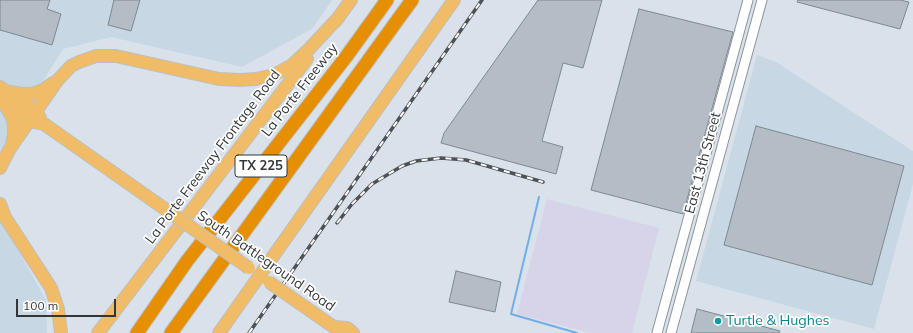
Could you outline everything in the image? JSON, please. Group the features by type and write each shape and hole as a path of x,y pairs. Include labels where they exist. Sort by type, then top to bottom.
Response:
{"highway":[{"name":"La Porte Freeway","path":"137,333 187,261 346,57 387,0"},
{"name":"TX 225","path":"171,333 412,0"}],"main road":[{"name":"La Porte Freeway Frontage Road","path":"98,333 351,0"},
{"path":"218,333 264,278 454,0"},
{"path":"0,168 11,146 57,81 67,70 79,62 104,55 126,57 219,79 240,80 265,78 283,71 300,58 339,17"},
{"path":"3,95 32,94 43,90 57,81"},
{"path":"3,95 33,116"},
{"path":"3,95 14,125 14,135 11,146"},
{"name":"South Battleground Road","path":"33,116 333,328 347,328 353,333"},
{"path":"0,204 6,217 51,288 58,309 61,333"}],"street":[{"name":"East 13th Street","path":"658,333 748,0"},
{"name":"East 13th Street","path":"671,333 762,0"},
{"path":"724,87 737,91"},
{"path":"675,268 688,272"}],"shaded area":[{"path":"0,0 332,0 312,29 242,67 111,37 63,49 0,151"},
{"path":"757,55 776,62 913,151 913,184 874,329 696,281"},
{"path":"547,199 659,228 632,333 591,333 517,314"},
{"path":"0,218 46,300 47,333 0,333"}],"building":[{"path":"0,0 50,0 47,9 61,14 52,45 0,30"},
{"path":"114,0 140,0 131,31 108,25"},
{"path":"538,0 602,0 583,68 563,63 542,141 563,147 556,174 441,143 444,133"},
{"path":"798,0 900,0 909,2 900,29 797,2"},
{"path":"639,9 733,32 683,214 591,190"},
{"path":"756,126 904,166 872,285 724,245"},
{"path":"456,271 501,282 495,312 449,302"},
{"name":"Turtle & Hughes","path":"697,309 780,331 779,333 691,333"}],"waterway":[{"path":"539,197 511,314 577,333"}],"railway":[{"path":"249,333 482,0"},
{"path":"337,223 352,204 372,184 402,166 416,161 441,158 466,160 543,182"}],"place":[{"name":"Turtle & Hughes","path":"718,321"}]}
